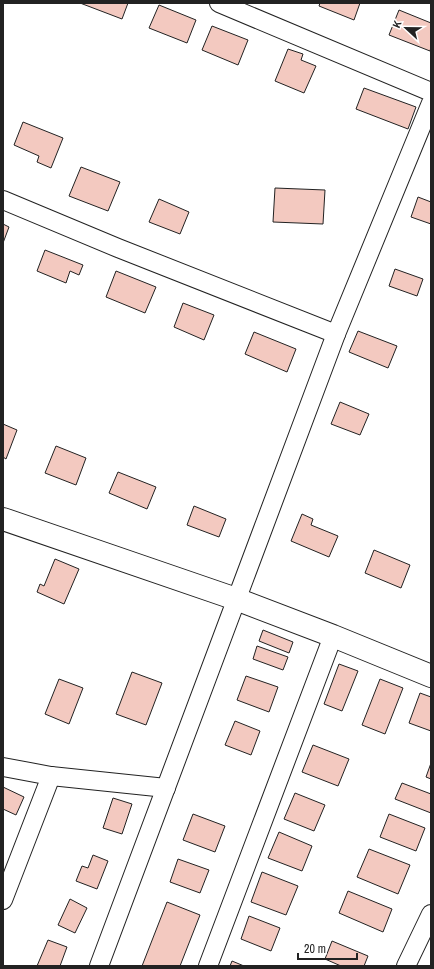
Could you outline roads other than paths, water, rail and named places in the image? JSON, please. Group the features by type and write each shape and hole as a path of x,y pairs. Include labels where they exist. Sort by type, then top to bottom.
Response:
{"street":[{"path":"219,3 431,92"},
{"path":"99,966 336,334 431,102"},
{"path":"3,200 118,248 336,334"},
{"path":"3,519 236,599 333,636 431,676"},
{"path":"208,966 333,636"},
{"path":"3,767 51,776 166,788"},
{"path":"3,900 51,776"},
{"path":"406,966 431,914"}]}
